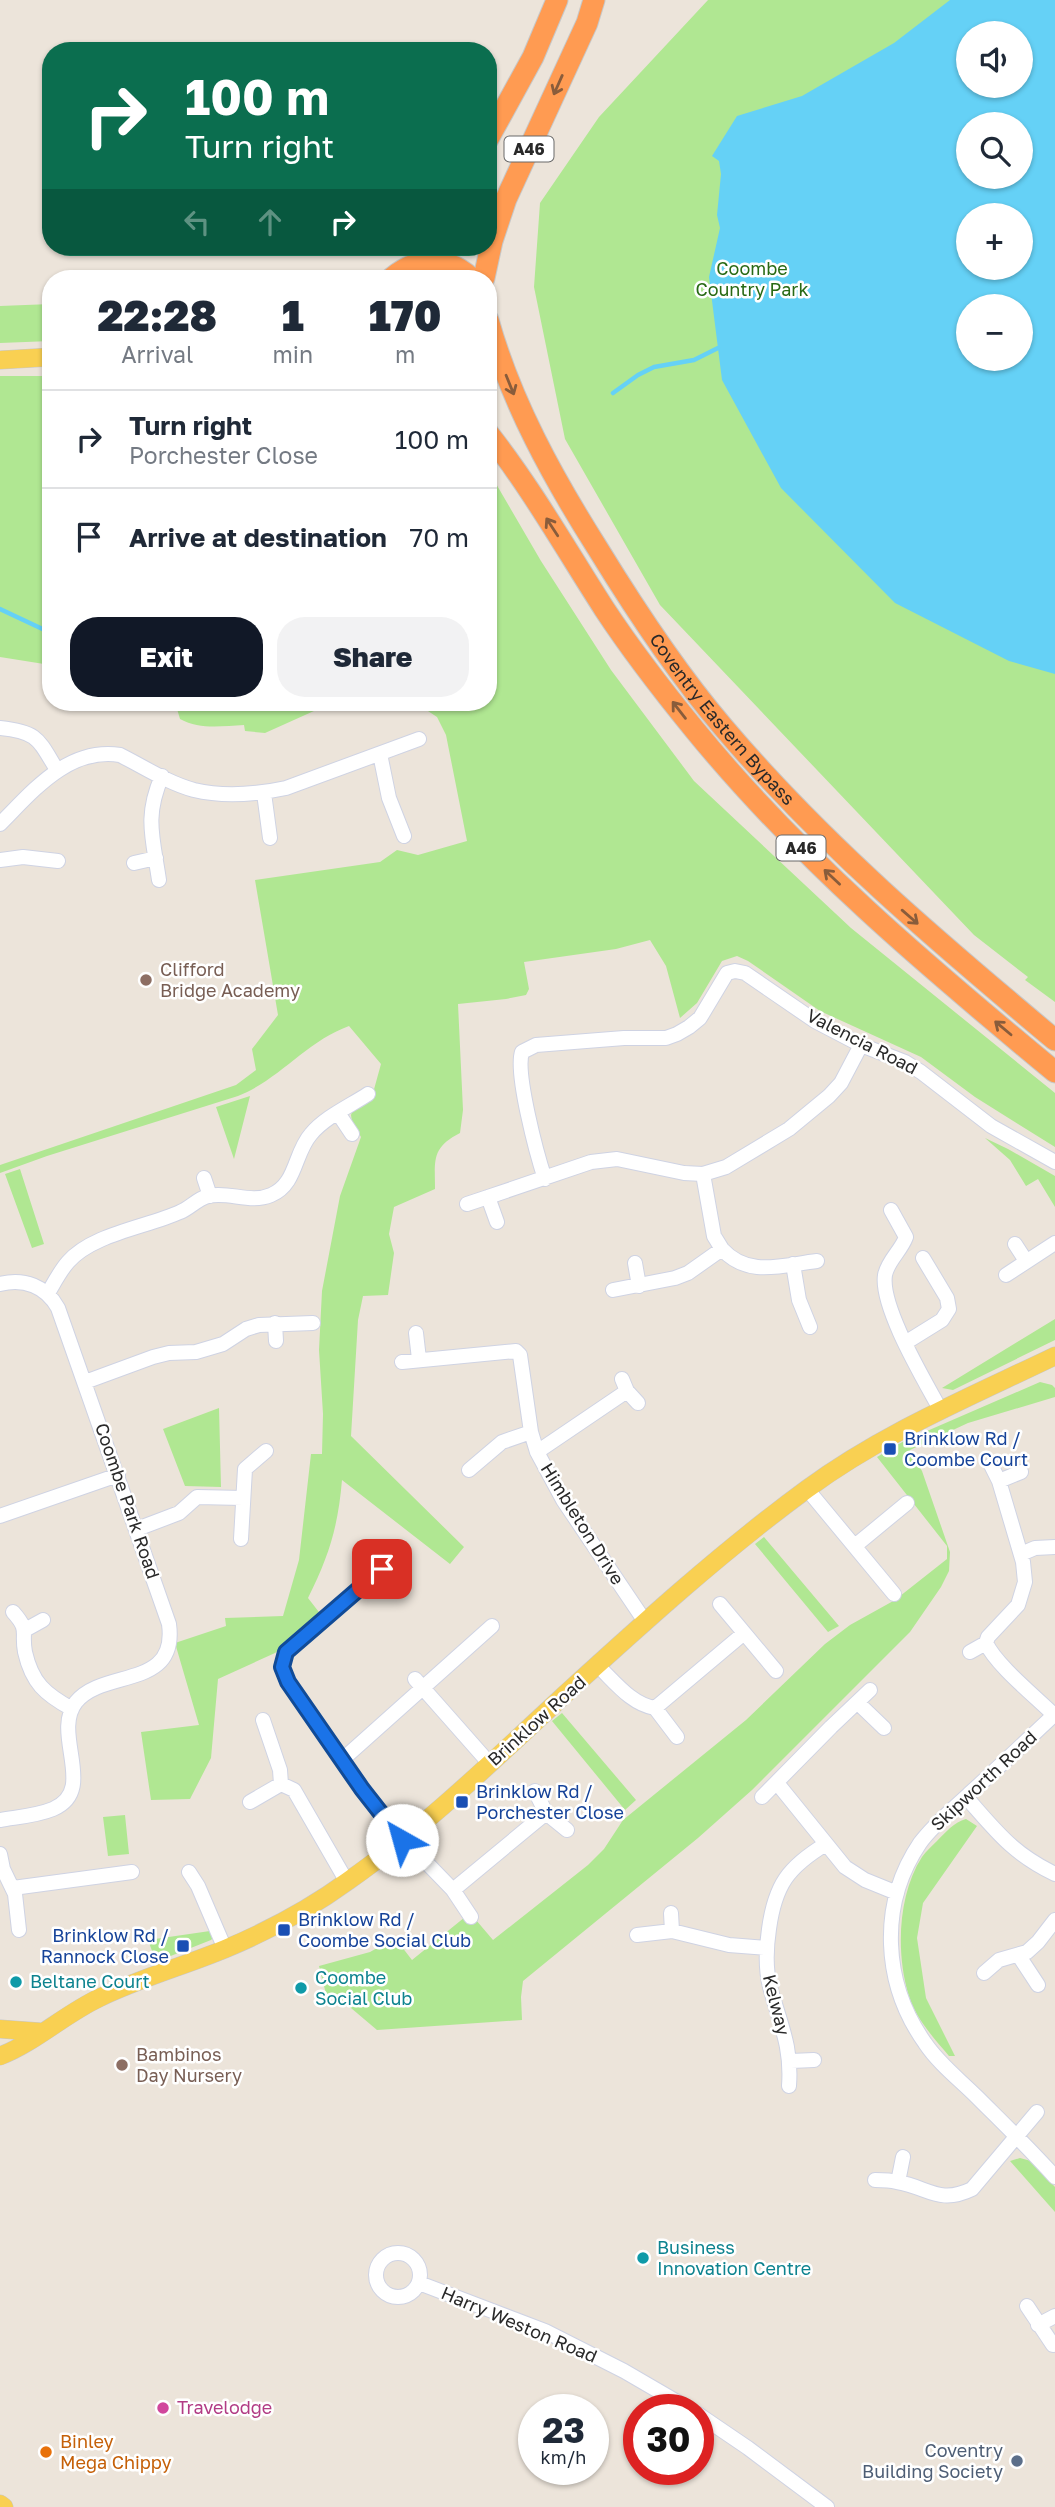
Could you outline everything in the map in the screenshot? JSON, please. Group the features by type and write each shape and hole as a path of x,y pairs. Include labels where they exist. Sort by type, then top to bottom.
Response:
{"highway":[{"name":"A46","path":"497,123 533,57 557,0"},
{"name":"A46","path":"497,226 506,200 587,23 594,0"},
{"path":"401,270 412,256"},
{"path":"405,270 418,263 436,261 459,270"},
{"name":"Coventry Eastern Bypass","path":"497,346 513,393 542,453 582,524 640,616 722,726 777,788 851,863 956,957 1055,1040"},
{"name":"Coventry Eastern Bypass","path":"497,446 536,501 607,613 655,679 733,775 807,854 897,938 1055,1072"}],"main road":[{"path":"0,360 42,358"},
{"name":"Brinklow Road","path":"0,2056 13,2051 100,1997 225,1949 303,1909 347,1882 402,1840 490,1764 597,1665 807,1489 865,1450 1055,1356"},
{"path":"0,2029 41,2032"}],"street":[{"path":"0,728 27,732 39,740 57,770"},
{"path":"0,824 57,770 69,763 108,753 120,755 193,789 264,793 286,788 419,739"},
{"path":"380,754 389,798 404,836"},
{"path":"159,880 150,822 152,798 162,776"},
{"path":"264,793 270,838"},
{"path":"0,860 23,857 58,861"},
{"path":"134,863 156,858"},
{"name":"Valencia Road","path":"545,1179 535,1149 520,1067 522,1052 528,1048 624,1038 666,1038 677,1034 700,1018 727,973 735,971 745,973 816,1021 861,1045 905,1062 991,1126 1055,1162"},
{"path":"467,1204 591,1162 617,1159 684,1173 703,1174 726,1167 789,1129 841,1083 861,1045"},
{"path":"0,1283 24,1282 48,1293 68,1262 95,1242 183,1212 200,1199 210,1196 256,1200 272,1195 283,1187 291,1176 302,1147 312,1133 368,1094"},
{"path":"338,1113 352,1134"},
{"path":"703,1174 714,1236 732,1260 744,1266 758,1268 817,1261"},
{"path":"204,1178 210,1196"},
{"path":"488,1197 497,1222"},
{"path":"891,1210 906,1237 884,1277 891,1310 941,1411"},
{"path":"1006,1275 1055,1243"},
{"path":"1015,1244 1026,1261"},
{"path":"613,1290 688,1273 722,1250"},
{"path":"905,1343 942,1320 949,1309 947,1298 923,1258"},
{"path":"635,1263 639,1286"},
{"path":"793,1264 799,1300 810,1327"},
{"name":"Coombe Park Road","path":"48,1293 58,1308 85,1382 137,1529 171,1637 166,1653 159,1663 145,1673 90,1690 78,1699 72,1709"},
{"path":"85,1382 161,1355 196,1352 223,1344 246,1329 275,1324 313,1323"},
{"path":"275,1324 276,1341"},
{"path":"416,1333 419,1359"},
{"name":"Himbleton Drive","path":"402,1362 516,1351 520,1356 530,1432 537,1452 563,1500 646,1623"},
{"path":"537,1452 624,1385 638,1402"},
{"path":"469,1469 502,1442 530,1432"},
{"path":"241,1539 245,1469 265,1451"},
{"path":"991,1465 999,1481 1025,1572 1023,1594 1010,1616 988,1637 986,1643 989,1650 1009,1671 1055,1714"},
{"path":"999,1481 1021,1472"},
{"path":"0,1516 118,1475"},
{"path":"807,1489 894,1594"},
{"path":"137,1529 179,1513 197,1497 243,1498"},
{"path":"856,1545 907,1503"},
{"path":"1021,1553 1035,1548 1055,1547"},
{"path":"401,1553 286,1652 282,1667 288,1682 342,1760 402,1840 453,1890 471,1917"},
{"path":"720,1604 776,1671"},
{"path":"0,1819 42,1813 56,1808 71,1791 74,1779 66,1731 72,1709 51,1698 38,1685 25,1651 25,1630 13,1612"},
{"path":"25,1630 43,1620"},
{"path":"342,1760 419,1683 492,1626"},
{"path":"655,1708 743,1634"},
{"path":"970,1652 986,1643"},
{"path":"597,1665 633,1700 642,1706 655,1708 677,1737"},
{"path":"419,1683 490,1764"},
{"path":"762,1797 870,1690"},
{"path":"858,1703 884,1728"},
{"name":"Skipworth Road","path":"1055,1714 932,1828 920,1844 909,1862 897,1893 891,1923 890,1953 893,1974 909,2018 941,2063 1055,2177"},
{"path":"263,1720 280,1770 281,1784"},
{"path":"778,1783 825,1844 854,1875 897,1893"},
{"path":"250,1802 281,1784"},
{"path":"281,1784 293,1790 347,1882"},
{"path":"535,1791 547,1813 567,1830"},
{"path":"967,1797 1005,1842 1025,1858 1055,1874"},
{"path":"453,1890 547,1813"},
{"name":"Kelway","path":"789,2086 791,2061 767,1970 766,1948 774,1903 783,1881 796,1864 825,1844"},
{"path":"0,1854 3,1869 13,1888 19,1930"},
{"path":"13,1888 132,1872"},
{"path":"189,1872 198,1886 225,1949"},
{"path":"671,1913 672,1931"},
{"path":"984,1973 999,1960 1019,1956 1038,1942 1055,1920"},
{"path":"637,1936 672,1931 729,1945 766,1948"},
{"path":"1019,1956 1038,1985"},
{"path":"791,2061 814,2060"},
{"path":"875,2180 898,2182 941,2196 957,2196 972,2189 1037,2112"},
{"path":"898,2182 903,2157"},
{"name":"Harry Weston Road","path":"419,2283 545,2332 664,2394"},
{"path":"1027,2305 1053,2346"},
{"path":"1038,2325 1055,2316"},
{"path":"714,2425 827,2507"}],"green space":[{"name":"Coombe Country Park","path":"708,0 1055,0 1055,1002 1025,980 1028,977 974,935 660,605 565,439 534,287 540,203 599,117"},
{"path":"42,304 42,341 0,343 0,306"},
{"path":"0,376 42,376 42,664 0,657"},
{"path":"497,485 541,561 611,670 694,781 851,928 1055,1093 1055,1147 975,1097 921,1057 820,1011 737,956 722,961 697,1003 680,1018 666,966 650,940 616,949 524,962 529,989 526,995 458,1004 463,1110 460,1133 439,1150 435,1189 394,1207 389,1234 394,1253 388,1295 363,1296 358,1320 351,1436 464,1547 450,1564 342,1480 331,1541 308,1598 322,1616 275,1653 218,1679 211,1758 190,1799 151,1800 141,1732 199,1725 175,1643 226,1626 225,1618 283,1616 299,1560 311,1454 322,1454 323,1414 319,1350 322,1291 340,1196 361,1137 351,1115 353,1109 373,1093 381,1064 349,1026 320,1041 267,1080 238,1096 0,1173 0,1165 236,1085 256,1070 252,1049 278,1015 255,880 380,862 397,850 418,855 467,841 446,735 437,717 428,711 497,711"},
{"path":"178,711 314,711 265,733 245,731 244,725 195,725 180,719"},
{"path":"250,1096 234,1159 216,1107"},
{"path":"985,1138 1055,1176 1055,1207 1038,1179 1026,1186 1010,1160"},
{"path":"20,1169 44,1244 32,1248 5,1174"},
{"path":"1055,1319 1055,1340 953,1390 942,1388"},
{"path":"1040,1382 1055,1388 1055,1397 968,1423 910,1450 922,1471 950,1552 949,1571 941,1587 910,1632 752,1790 698,1838 523,1981 522,2020 377,2030 338,1997 327,1998 319,1966 370,1952 395,1938 412,1960 470,1913 493,1940 588,1865 604,1849 623,1820 746,1720 825,1644 850,1625 895,1600 947,1559 947,1546 877,1457 904,1441"},
{"path":"219,1408 221,1487 185,1486 163,1429"},
{"path":"764,1537 839,1626 828,1632 755,1544"},
{"path":"562,1713 636,1800 625,1810 552,1721"},
{"path":"125,1815 129,1854 108,1856 103,1817"},
{"path":"966,1819 977,1826 923,1903 917,1938 926,1998 955,2056 949,2056 925,2027 911,2002 902,1960 902,1924 908,1888 922,1857 950,1828"},
{"path":"210,1931 213,1938 211,1940 158,1961 148,1940"},
{"path":"1020,2158 1031,2161 1055,2187 1055,2212 1010,2161"}],"water":[{"path":"950,0 1055,0 1055,674 1009,661 895,603 781,488 722,380 709,277 720,228 717,215 721,174 719,161 712,156 737,116 802,96 894,43"}],"waterway":[{"path":"613,393 654,367 694,360 718,348"},
{"path":"0,609 42,629"}],"place":[{"name":"Clifford Bridge Academy","path":"146,980"},
{"name":"Brinklow Rd / Coombe Court","path":"890,1449"},
{"name":"Brinklow Rd / Porchester Close","path":"462,1802"},
{"name":"Brinklow Rd / Coombe Social Club","path":"284,1930"},
{"name":"Brinklow Rd / Rannock Close","path":"183,1946"},
{"name":"Beltane Court","path":"16,1982"},
{"name":"Coombe Social Club","path":"301,1988"},
{"name":"Bambinos Day Nursery","path":"122,2065"},
{"name":"Business Innovation Centre","path":"643,2258"},
{"name":"Travelodge","path":"163,2408"},
{"name":"Binley Mega Chippy","path":"46,2452"},
{"name":"Coventry Building Society","path":"1017,2461"}],"route":[{"path":"382,1569 286,1652 282,1667 288,1682 328,1740 402,1840"}]}
